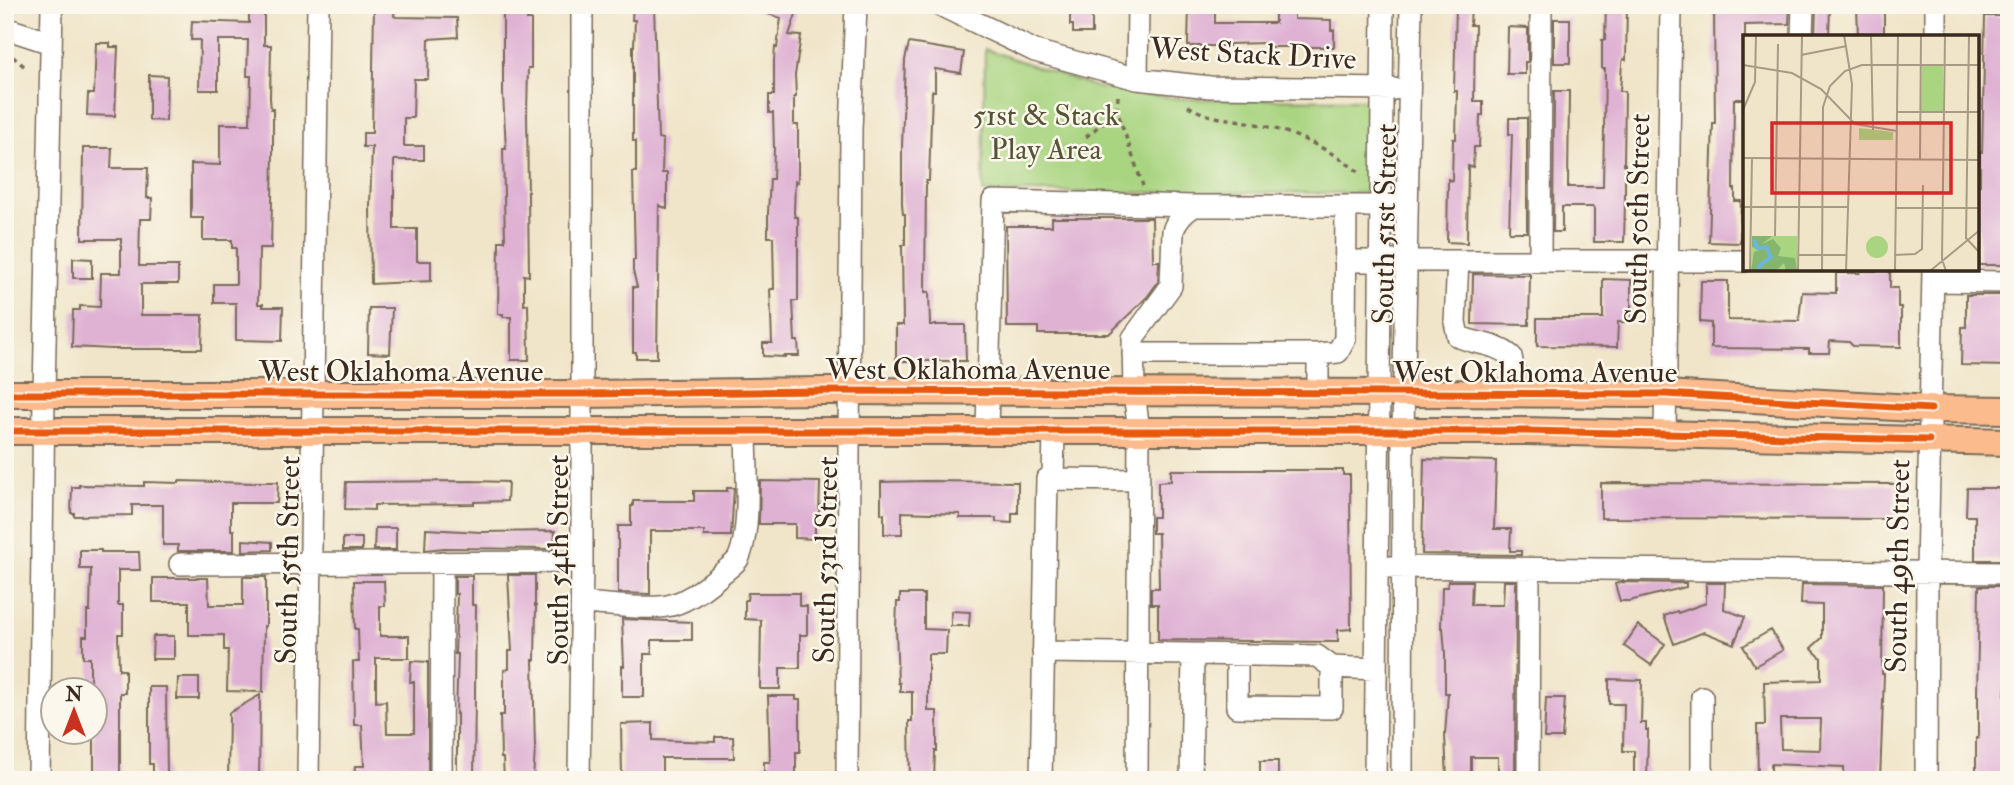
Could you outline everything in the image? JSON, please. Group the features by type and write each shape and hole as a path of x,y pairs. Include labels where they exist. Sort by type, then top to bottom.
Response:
{"main road":[{"name":"West Oklahoma Avenue","path":"5,394 851,391 1665,394 1931,410 2009,410"},
{"path":"1525,431 1526,421 1533,415 1623,394"},
{"name":"West Oklahoma Avenue","path":"5,431 1525,431 2009,442"}],"street":[{"path":"39,780 52,5"},
{"name":"South 55th Street","path":"308,780 318,5"},
{"name":"South 54th Street","path":"579,780 582,603 582,5"},
{"name":"South 53rd Street","path":"847,780 851,130 856,5"},
{"name":"West Stack Drive","path":"940,5 1035,51 1137,79 1210,87 1410,89"},
{"path":"1137,79 1138,5"},
{"name":"South 51st Street","path":"1382,5 1380,261 1392,393"},
{"name":"South 51st Street","path":"1375,780 1378,567 1406,261 1412,5"},
{"path":"1540,261 1541,5"},
{"name":"South 50th Street","path":"1665,434 1671,5"},
{"path":"1802,35 1803,5"},
{"path":"1936,5 1936,35"},
{"path":"5,28 51,43"},
{"path":"987,430 993,201 1194,206 1407,206"},
{"path":"1137,780 1139,430 1134,393 1133,338 1171,286 1173,231 1176,223 1194,206"},
{"path":"1133,354 1338,352 1345,339 1346,206"},
{"path":"1345,261 1743,261"},
{"path":"1458,261 1455,322 1458,336 1498,347 1511,356 1514,373 1512,394"},
{"path":"1933,275 2009,282"},
{"name":"South 49th Street","path":"1926,780 1933,275"},
{"path":"1318,354 1318,393"},
{"path":"1053,479 1054,430"},
{"path":"582,603 668,606 713,582 737,560 744,538 746,515 746,431"},
{"name":"South 51st Street","path":"1391,431 1403,568 1402,780"},
{"path":"1041,780 1047,479 1139,480"},
{"path":"441,780 442,562"},
{"path":"180,564 582,562"},
{"path":"1378,567 2009,573"},
{"path":"1528,780 1529,569"},
{"path":"1043,652 1317,656 1332,667 1376,669"},
{"path":"1191,780 1193,654"},
{"path":"1237,655 1237,707 1332,708 1332,667"},
{"path":"1702,697 1702,780"}],"path":[{"path":"5,50 25,67"},
{"path":"1118,96 1117,111 1150,205"},
{"path":"1188,106 1204,115 1257,124 1316,144 1360,173"},
{"path":"1086,137 1117,111"}],"green space":[{"name":"51st & Stack Play Area","path":"985,49 1098,88 1181,99 1370,100 1369,193 983,192"}],"building":[{"path":"249,5 264,5 264,45 271,45 270,98 273,109 271,248 259,248 258,304 263,304 263,307 283,307 282,341 236,340 236,303 214,303 214,284 236,284 236,248 232,248 232,240 203,240 203,218 191,218 191,164 220,165 220,124 250,124 251,76 247,76 248,40 218,40 218,90 199,90 200,40 191,40 192,21 249,23"},
{"path":"374,5 395,5 396,17 457,18 458,37 429,39 428,79 414,79 413,118 404,118 404,146 424,146 424,160 394,160 394,229 417,229 417,261 431,261 431,281 371,284 372,147 363,147 363,133 372,133"},
{"path":"633,5 654,5 658,138 663,139 662,173 667,173 667,209 659,205 657,358 636,358 636,352 633,352 633,287 637,287 633,271 633,172 636,172 636,141 633,141"},
{"path":"749,5 799,5 789,35 801,36 794,97 794,125 798,125 798,182 795,181 794,213 795,217 798,217 798,301 793,301 795,341 798,341 799,356 763,356 763,343 772,343 770,289 774,289 773,237 768,237 768,213 774,148 773,113 769,113 769,95 774,95 775,47 777,48 781,18 749,8"},
{"path":"1070,5 1092,5 1092,33 1073,33 1073,25 1070,25"},
{"path":"1189,5 1215,6 1215,23 1275,23 1275,5 1294,5 1294,19 1331,20 1334,47 1265,47 1265,43 1188,46"},
{"path":"1456,5 1471,5 1470,25 1475,25 1474,101 1483,101 1479,147 1474,147 1473,167 1468,166 1467,243 1447,242 1448,179 1452,181 1453,139 1456,139"},
{"path":"1816,5 1830,5 1829,35 1815,35"},
{"path":"1857,5 1884,5 1884,35 1858,35"},
{"path":"1606,6 1627,6 1626,60 1623,59 1622,63 1620,91 1625,91 1624,242 1594,242 1593,207 1562,207 1562,232 1553,232 1554,91 1569,91 1568,187 1603,187 1605,69 1602,69 1602,40 1605,40"},
{"path":"1790,6 1789,24 1745,25 1743,99 1734,99 1733,189 1735,201 1741,201 1740,243 1709,242 1715,123 1714,7"},
{"path":"503,10 527,10 527,20 531,20 527,113 529,276 524,275 524,305 528,304 529,360 511,360 511,317 498,314 499,241 505,241"},
{"path":"1985,16 2009,16 2003,83 2006,83 2006,113 2009,113 2009,265 1979,265 1979,185"},
{"path":"1554,19 1570,19 1570,63 1554,63"},
{"path":"1508,27 1528,28 1528,62 1525,62 1525,74 1507,74"},
{"path":"96,43 110,43 110,47 118,47 115,116 87,115 88,94 94,94"},
{"path":"909,43 964,52 961,73 935,69 929,181 926,181 925,292 929,292 930,325 965,325 966,361 896,361 896,325 903,325 902,245 905,245 905,214 902,204 902,147 905,60"},
{"path":"149,75 167,76 166,121 149,120"},
{"path":"1509,118 1527,118 1527,232 1509,232 1512,134 1509,134"},
{"path":"83,148 112,148 111,168 148,168 147,198 152,198 151,219 140,219 139,266 178,266 178,284 141,284 141,315 203,315 202,349 72,347 73,310 80,310 80,306 100,307 101,273 121,273 121,239 82,239"},
{"path":"1052,218 1152,218 1153,261 1159,261 1158,282 1147,297 1109,334 1038,334 1038,327 1007,327 1006,226 1052,226"},
{"path":"73,258 92,259 92,278 73,278"},
{"path":"1890,271 1890,288 1898,288 1898,307 1901,307 1901,347 1853,346 1849,342 1830,341 1829,353 1809,353 1809,349 1711,348 1711,323 1700,322 1701,281 1728,281 1728,320 1799,321 1802,292 1836,293 1836,273"},
{"path":"1473,274 1530,275 1529,325 1472,324"},
{"path":"1603,279 1631,280 1631,322 1618,322 1617,347 1537,346 1537,318 1603,318"},
{"path":"1966,295 2005,295 2004,328 2009,328 2009,366 1961,365 1962,327 1966,327"},
{"path":"369,308 392,308 390,354 368,353"},
{"path":"1424,459 1496,461 1494,529 1511,529 1510,551 1521,551 1521,555 1422,554"},
{"path":"1171,470 1343,470 1343,475 1350,475 1351,629 1338,630 1338,642 1158,640 1158,604 1151,604 1151,588 1159,588 1158,533 1152,533 1152,517 1158,517 1158,482 1171,481"},
{"path":"760,481 820,482 815,539 795,538 795,524 759,524"},
{"path":"144,482 278,482 277,503 231,503 234,551 178,551 178,545 163,545 163,505 132,505 132,515 74,516 74,513 71,513 72,487 144,486"},
{"path":"346,482 508,482 507,501 374,505 374,510 345,509"},
{"path":"881,482 1018,482 1018,513 1012,513 1012,523 996,522 996,518 960,518 960,514 902,512 902,534 884,534"},
{"path":"1601,483 1895,484 1894,519 1601,518"},
{"path":"727,488 734,488 731,536 704,536 704,531 650,531 650,594 618,593 618,526 631,526 633,501 694,501 694,491 727,491"},
{"path":"1967,488 2006,488 2006,541 2009,541 2009,560 1975,560 1975,516 1966,516"},
{"path":"375,528 396,528 396,550 374,550"},
{"path":"426,529 481,532 555,531 554,549 425,550"},
{"path":"343,538 362,538 362,550 343,550"},
{"path":"243,540 272,542 272,550 243,551"},
{"path":"80,550 139,552 140,570 118,570 118,605 123,605 123,634 118,634 119,670 125,670 125,693 120,693 120,780 94,780 94,746 108,746 108,676 90,676 90,658 83,658 83,636 87,636 87,611 90,611 91,569 80,569"},
{"path":"508,575 535,575 533,780 504,780 501,758 500,715 504,715 504,670 509,669 509,651 512,651"},
{"path":"455,576 472,576 472,605 476,605 474,779 457,779 458,654 455,654"},
{"path":"243,577 266,577 263,692 227,691 228,650 224,650 224,635 189,635 189,602 153,602 153,578 208,578 209,605 243,605"},
{"path":"354,581 384,581 385,606 380,606 380,636 409,636 409,658 376,658 376,702 386,701 387,733 414,733 414,682 410,682 411,661 428,662 428,780 354,780 355,766 364,766 362,725 354,725 353,662 359,662"},
{"path":"1448,581 1472,581 1471,605 1503,605 1504,581 1516,581 1515,778 1498,778 1498,757 1471,757 1471,780 1447,780 1445,735 1448,693 1445,693 1445,653 1441,628 1442,587 1448,587"},
{"path":"1686,583 1686,587 1620,601 1615,584"},
{"path":"1706,583 1725,583 1724,609 1745,617 1734,644 1704,632 1674,644 1664,616 1706,603"},
{"path":"1802,584 1883,585 1884,674 1880,780 1844,780 1844,767 1771,764 1771,780 1758,780 1757,725 1765,725 1764,682 1821,680 1821,658 1811,648 1822,638 1822,605 1801,604","holes":["1780,719 1821,719 1820,750 1781,749"]},
{"path":"1979,586 2006,586 2006,606 2009,606 2005,738 2009,738 2009,762 2006,762 2006,780 1976,780"},
{"path":"748,593 799,593 799,606 807,606 807,635 800,635 800,668 780,668 780,689 760,689 761,620 745,619 745,600"},
{"path":"900,594 924,594 924,629 947,630 946,654 928,654 928,711 937,711 934,780 910,780 909,721 912,721 912,692 900,692 898,683 896,629"},
{"path":"951,611 970,612 969,626 951,626"},
{"path":"622,619 692,622 692,640 652,640 652,654 644,654 644,697 622,697"},
{"path":"1638,625 1665,644 1651,665 1624,646"},
{"path":"1771,630 1783,650 1755,666 1743,646"},
{"path":"153,636 174,636 174,659 152,659"},
{"path":"178,678 199,678 199,699 177,699"},
{"path":"1609,679 1642,680 1641,723 1646,723 1648,730 1647,780 1634,780 1634,751 1623,751 1624,704 1609,704"},
{"path":"149,687 166,687 167,780 153,780 153,764 149,764"},
{"path":"260,695 259,780 228,780 229,713"},
{"path":"768,696 796,696 796,700 800,700 800,752 796,752 796,780 764,780 764,762 770,762"},
{"path":"1546,698 1565,698 1562,738 1544,738"},
{"path":"653,723 653,740 715,742 715,737 733,737 734,758 662,758 662,780 627,780 627,776 622,776 621,724"},
{"path":"1260,761 1278,761 1278,780 1260,780"}],"cycle path":[{"path":"5,394 582,394 824,391 1665,394 1931,409"},
{"path":"5,431 1525,431 1929,440"}]}
